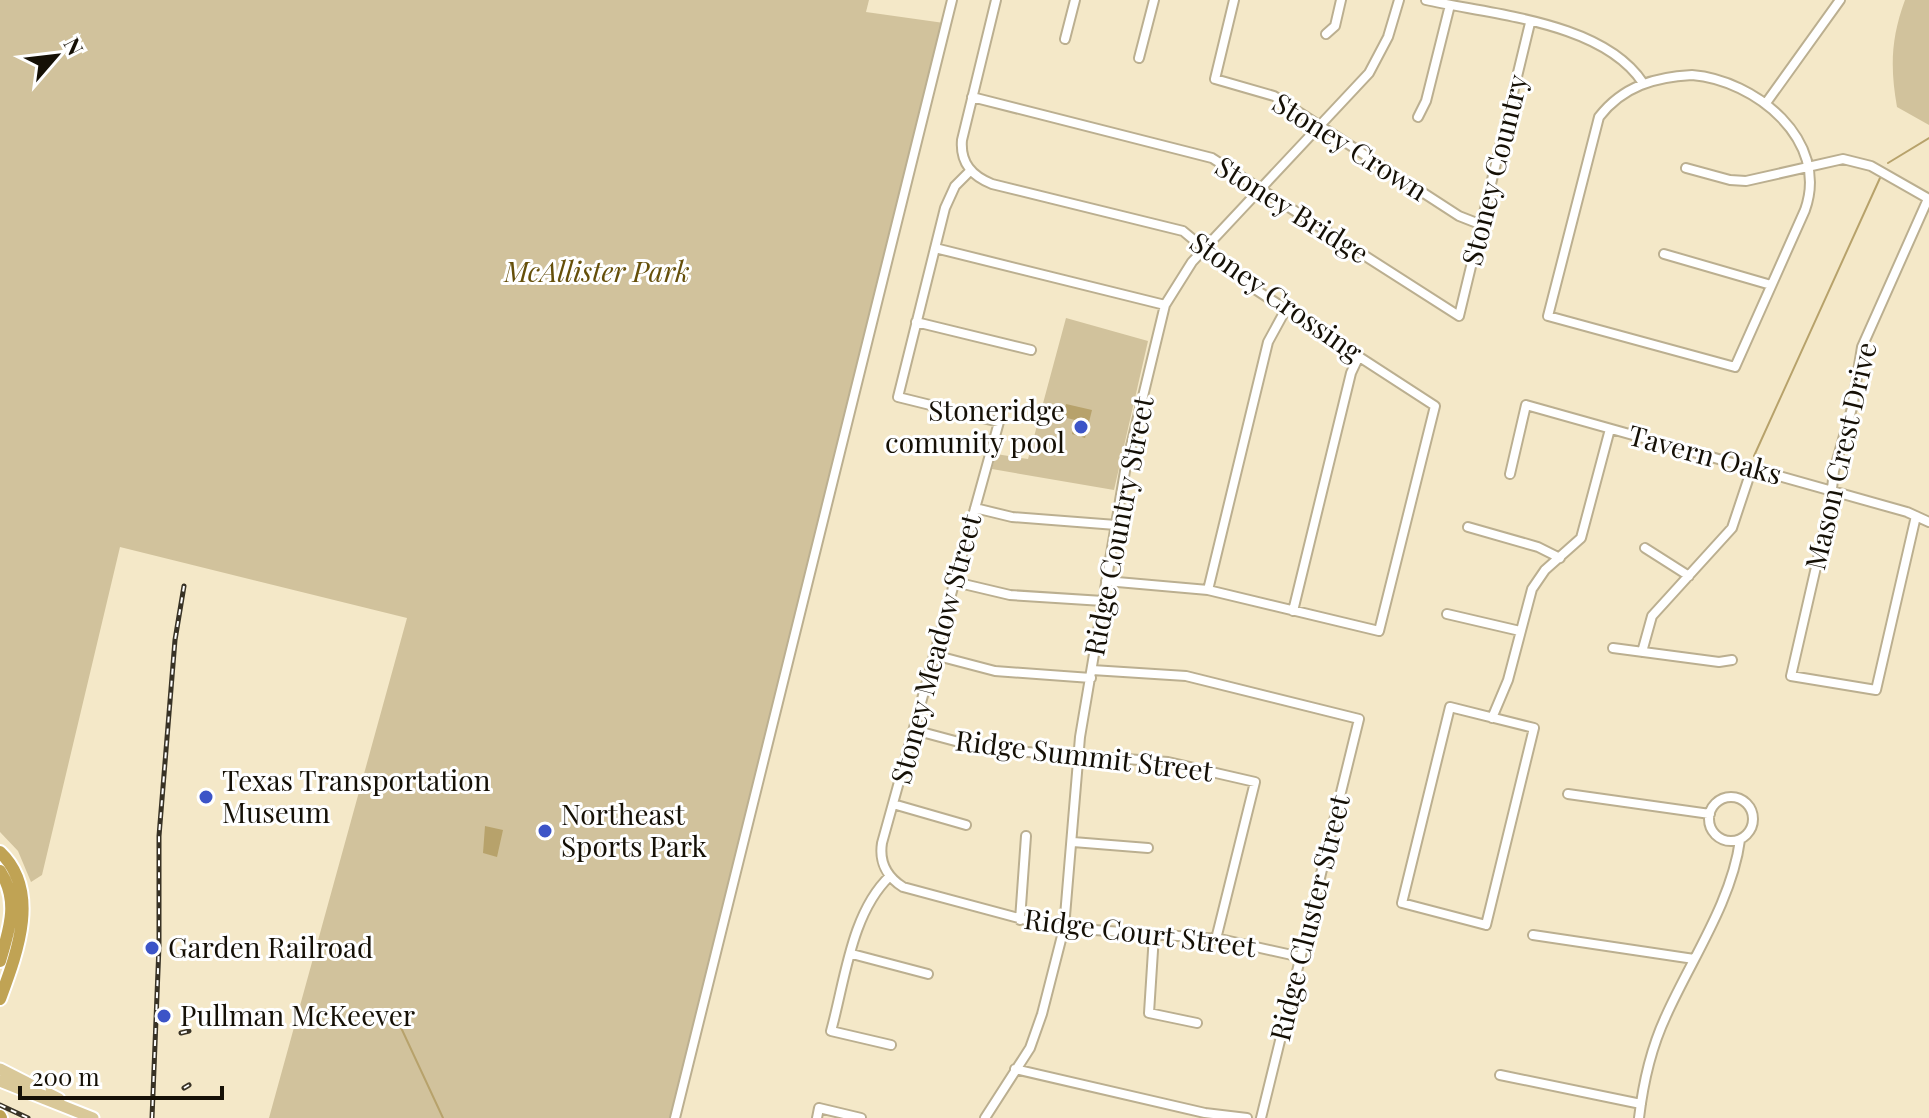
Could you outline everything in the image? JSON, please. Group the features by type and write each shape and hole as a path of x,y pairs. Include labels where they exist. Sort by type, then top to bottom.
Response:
{"highway":[{"path":"0,852 15,870 23,905 19,938 0,999"},
{"path":"0,871 9,887 13,906 0,961"}],"main road":[{"path":"0,1069 88,1116"},
{"path":"0,1081 88,1116"}],"street":[{"path":"675,1118 952,0"},
{"path":"996,0 961,148 970,171 948,198 916,322 1031,350"},
{"path":"1065,39 1075,0"},
{"path":"1139,58 1154,0"},
{"name":"Stoney Crown","path":"1234,0 1215,79 1274,96 1459,216 1482,225"},
{"path":"1326,34 1335,26 1341,0"},
{"name":"Ridge Country Street","path":"985,1118 1030,1048 1064,928 1078,756 1106,581 1125,471 1165,305 1184,272 1377,61 1399,0"},
{"path":"1426,0 1576,32 1604,45 1625,60 1643,83"},
{"path":"1766,103 1840,0"},
{"path":"1418,117 1426,101 1450,5"},
{"name":"Stoney Country","path":"1459,316 1530,23"},
{"path":"1670,76 1706,76 1737,84 1766,103 1793,132 1806,165 1810,184 1808,203 1735,367 1548,316 1596,122 1613,101 1643,83 1670,76"},
{"name":"Stoney Bridge","path":"972,97 1212,158 1262,187 1459,316"},
{"path":"1686,168 1730,180 1746,181 1843,159 1887,174 1928,199"},
{"name":"Stoney Crossing","path":"970,171 992,184 1175,227 1228,270 1435,406 1379,631 1293,611"},
{"name":"Mason Crest Drive","path":"1916,516 1876,690 1791,676 1852,408 1862,347 1928,199"},
{"path":"935,248 1165,305"},
{"path":"1664,254 1771,285"},
{"path":"1208,590 1268,342 1286,309"},
{"name":"Stoney Meadow Street","path":"890,876 882,863 881,847 999,422 898,397 916,322"},
{"path":"1106,581 1208,590 1293,611 1351,373 1359,356"},
{"name":"Tavern Oaks","path":"1510,474 1526,405 1831,490 1929,522"},
{"path":"1492,718 1508,680 1532,589 1545,570 1581,538 1610,429"},
{"path":"1642,652 1652,616 1732,528 1752,468"},
{"path":"975,508 1012,517 1116,525"},
{"path":"1468,527 1538,547 1560,558"},
{"path":"1645,548 1689,576"},
{"path":"955,582 1010,595 1103,601"},
{"path":"1447,614 1520,631"},
{"path":"1613,648 1719,662 1732,660"},
{"path":"934,655 995,671 1092,674"},
{"name":"Ridge Cluster Street","path":"1092,674 1186,676 1359,719 1261,1118"},
{"path":"1450,707 1492,718 1534,728 1486,925 1402,903 1450,707"},
{"name":"Ridge Summit Street","path":"914,730 985,749 1179,764 1255,782 1216,939"},
{"path":"1568,794 1710,814"},
{"path":"1639,1118 1664,1020 1714,916 1740,840 1753,825 1753,812 1746,801 1734,796 1721,798 1710,814 1714,833 1726,841 1740,840"},
{"path":"893,804 966,825"},
{"path":"1020,920 1026,836"},
{"path":"1073,842 1148,848"},
{"path":"890,876 869,899 831,1031 891,1045"},
{"name":"Ridge Court Street","path":"890,876 903,887 1020,920 1064,928 1216,939 1301,957"},
{"path":"1154,935 1149,1013 1197,1023"},
{"path":"1533,935 1694,959"},
{"path":"852,954 928,974"},
{"path":"1015,1069 1205,1113 1247,1118"},
{"path":"1500,1075 1641,1104"},
{"path":"817,1118 819,1108 861,1118"}],"green space":[{"name":"McAllister Park","path":"0,0 869,0 866,12 944,23 670,1118 269,1118 407,618 120,547 42,875 31,882 18,851 0,832"},
{"path":"1905,0 1929,0 1929,125 1897,107 1893,53"},
{"path":"1066,318 1148,341 1114,490 992,469 996,454 1028,459"}],"shaded area":[{"name":"Stoneridge comunity pool","path":"1066,404 1092,410 1085,438 1072,434 1075,420 1063,417"},
{"path":"485,826 503,830 497,857 483,853"}],"waterway":[{"path":"1888,163 1929,138"},
{"path":"1754,456 1880,178"},
{"path":"397,1019 443,1118"}],"railway":[{"path":"152,1118 159,946 159,836 175,640 184,586"},
{"path":"181,1033 189,1031"},
{"path":"184,1088 189,1085"},
{"path":"0,1105 28,1118"}],"place":[{"name":"Stoneridge comunity pool","path":"1081,427"},
{"name":"Texas Transportation Museum","path":"206,797"},
{"name":"Northeast Sports Park","path":"545,831"},
{"name":"Garden Railroad","path":"152,948"},
{"name":"Pullman McKeever","path":"164,1016"}]}
